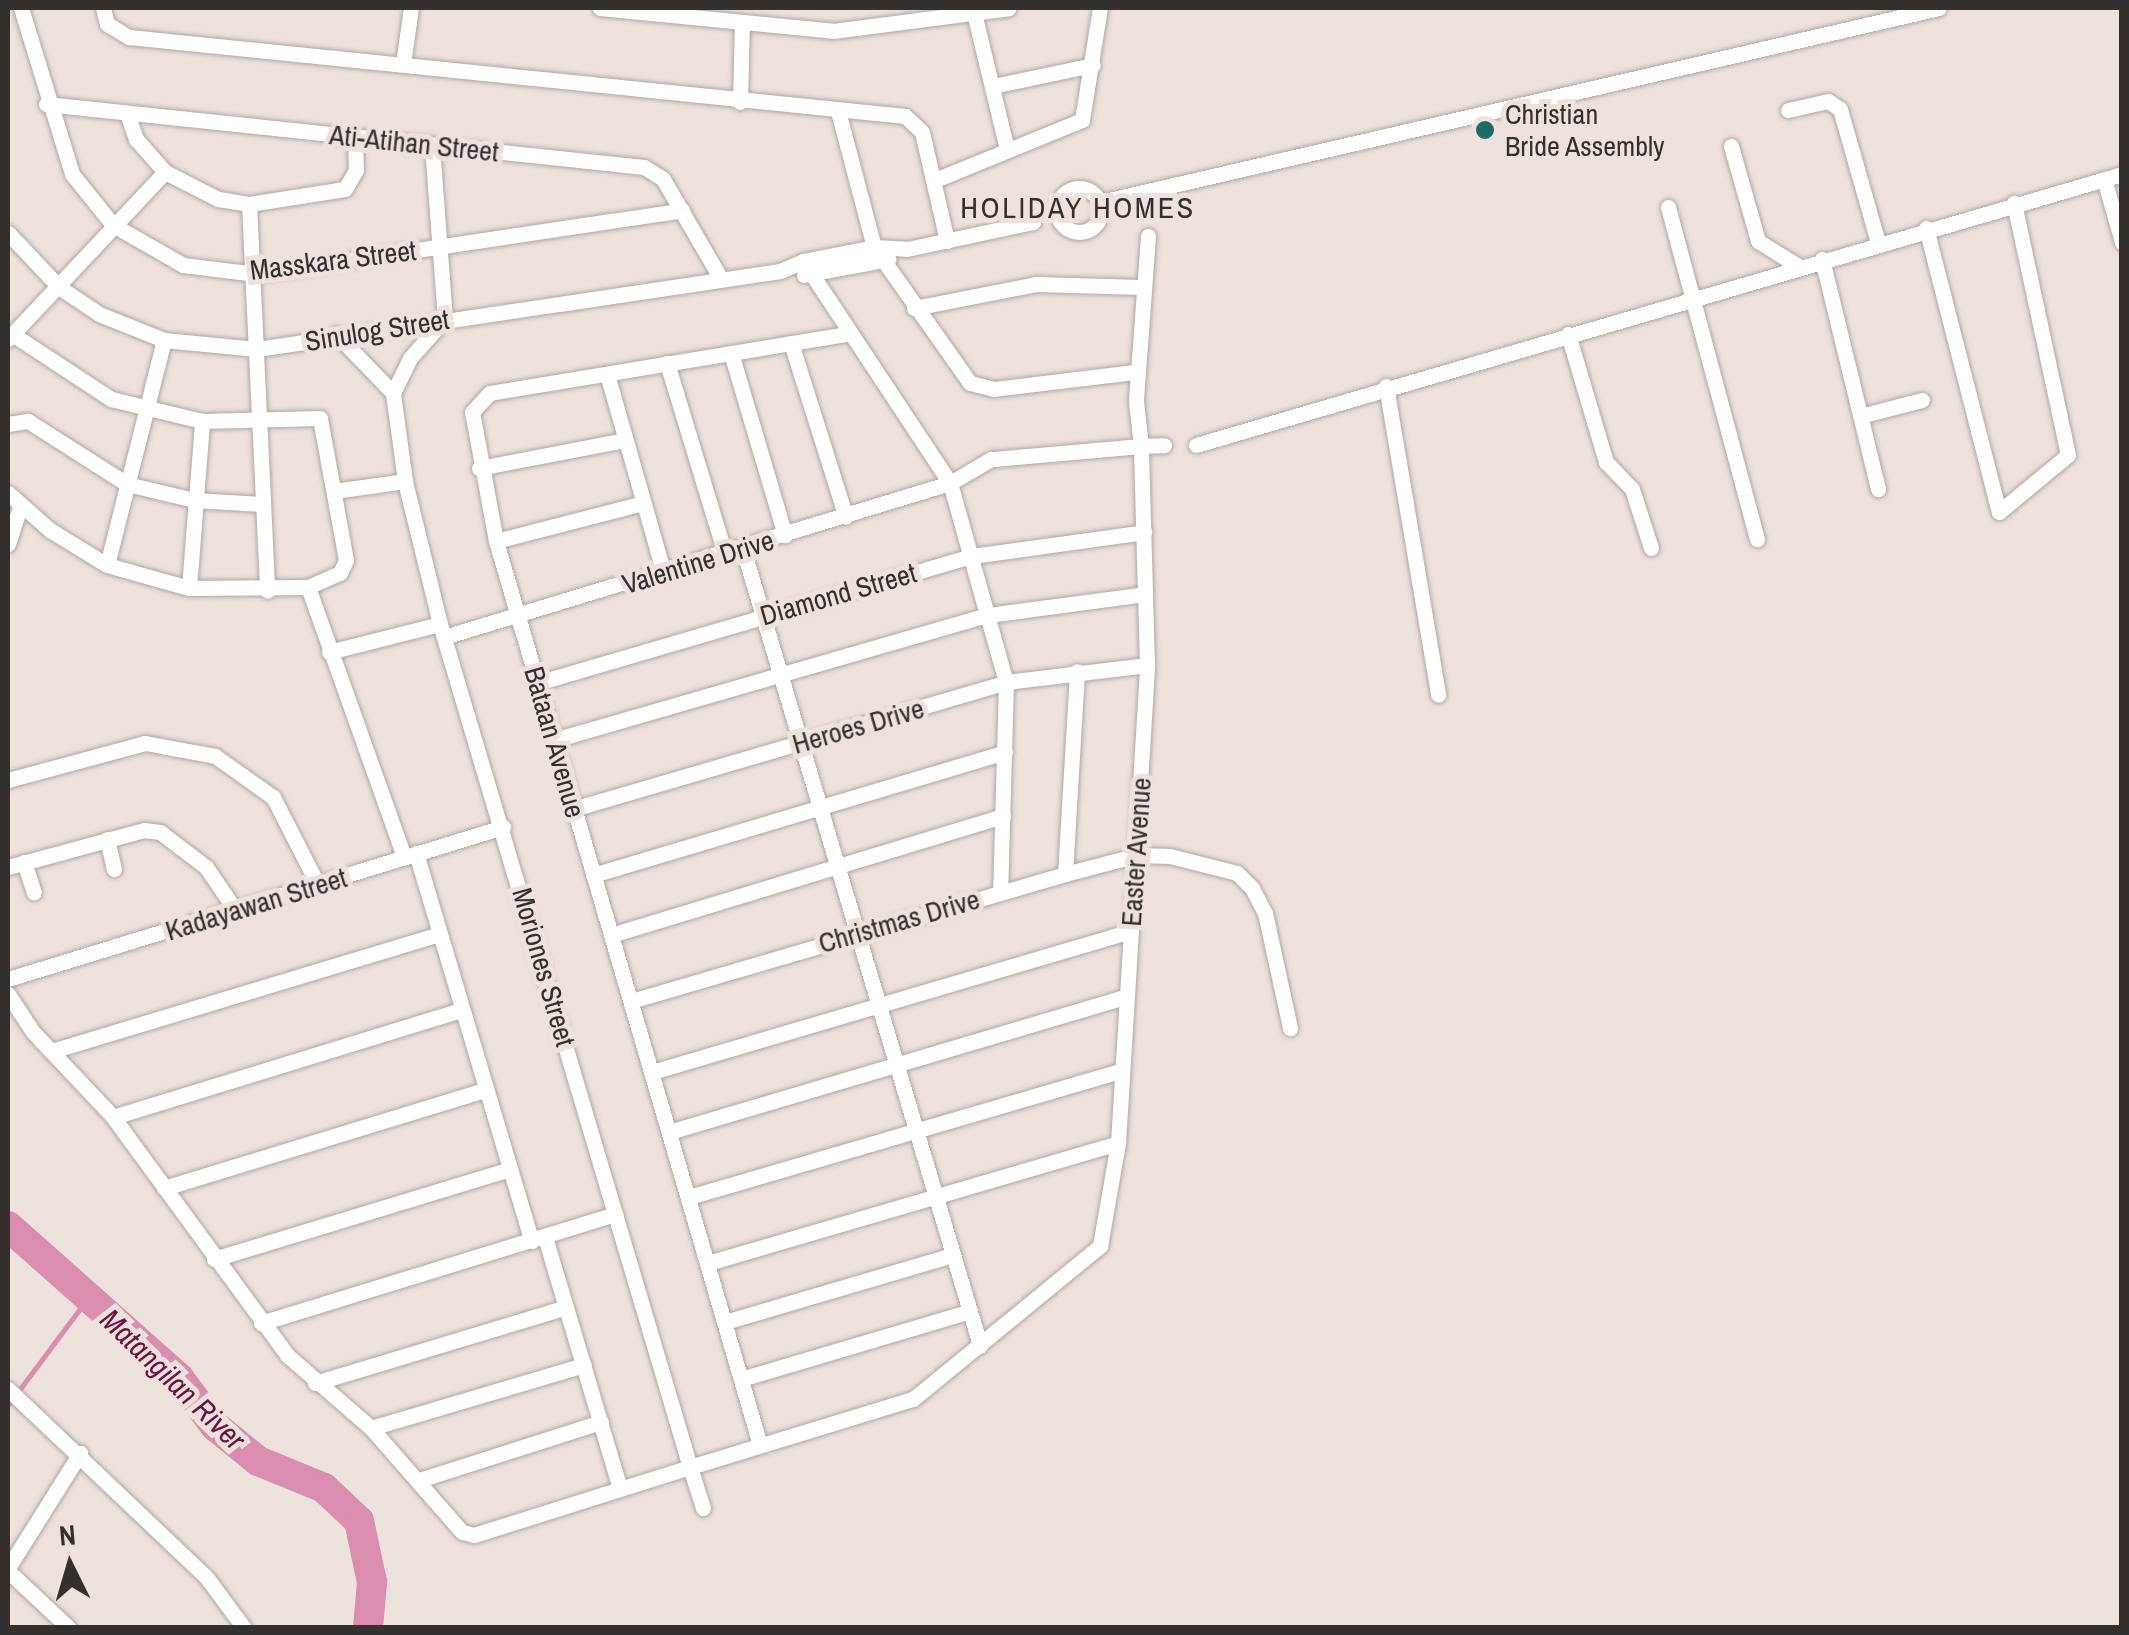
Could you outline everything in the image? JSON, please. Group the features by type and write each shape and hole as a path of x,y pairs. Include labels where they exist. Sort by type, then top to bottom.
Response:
{"street":[{"name":"Masskara Street","path":"21,8 66,164 113,225 183,265 256,274 682,210"},
{"path":"103,8 107,24 129,37 916,121 935,180 947,241"},
{"path":"403,64 411,8"},
{"path":"600,8 833,31 1009,8"},
{"path":"935,180 1082,120 1100,8"},
{"path":"1100,202 1091,229 1071,231 1046,219 1060,198 1076,187 1100,202 1938,8"},
{"path":"974,13 1007,149"},
{"path":"740,102 742,22"},
{"path":"993,86 1093,66"},
{"path":"1788,110 1828,100 1840,109 1878,242"},
{"name":"Ati-Atihan Street","path":"46,104 644,167 662,179 721,279"},
{"path":"838,112 878,255 914,308 978,388 1135,372"},
{"path":"127,113 136,139 165,172 195,190 249,204 346,189 356,170 355,138"},
{"path":"336,334 393,393 410,358 444,319 432,146"},
{"path":"1731,146 1758,241 1798,266"},
{"path":"8,492 20,507 108,565 189,588 308,588 340,572 346,560 320,418 202,420 146,409 86,388 10,336 165,172"},
{"path":"1196,446 1386,386 2122,174"},
{"path":"2104,179 2122,242"},
{"path":"1926,228 1999,512 2068,455 2014,203"},
{"path":"249,204 256,274 266,591"},
{"path":"1668,207 1689,298 1716,375 1757,539"},
{"name":"Sinulog Street","path":"8,233 59,287 99,314 164,340 257,349 336,334 806,268 1046,219"},
{"name":"Easter Avenue","path":"690,1467 913,1399 1100,1246 1118,1143 1125,997 1138,855 1146,665 1142,446 1135,372 1148,236"},
{"path":"1822,259 1878,489"},
{"path":"806,268 950,483 1006,682 1000,892"},
{"path":"914,308 1036,284 1142,287"},
{"name":"Bataan Avenue","path":"760,1445 496,541 479,468 472,412 477,400 667,363 848,334"},
{"path":"1568,334 1606,462 1632,490 1650,548"},
{"path":"108,565 164,340"},
{"path":"791,344 846,517"},
{"path":"731,353 785,535"},
{"path":"667,363 726,554"},
{"path":"607,374 664,574"},
{"path":"1386,386 1438,695"},
{"name":"Moriones Street","path":"393,393 405,481 442,630 703,1508"},
{"path":"1860,416 1922,400"},
{"path":"8,424 28,420 127,484 194,500 262,504"},
{"path":"189,588 202,420"},
{"path":"479,468 624,440"},
{"path":"950,483 991,459 1164,445"},
{"path":"334,491 405,481"},
{"name":"Valentine Drive","path":"329,652 518,614 664,574 950,483"},
{"path":"496,541 642,503"},
{"path":"8,544 20,507"},
{"name":"Diamond Street","path":"538,683 972,556 1144,532"},
{"path":"743,550 980,1345"},
{"path":"308,588 329,652 440,934 510,1169 566,1306 620,1488"},
{"path":"554,740 988,615 1145,594"},
{"name":"Heroes Drive","path":"574,809 1006,682 1146,665"},
{"path":"1065,874 1077,672"},
{"path":"8,780 145,743 215,756 272,797 318,885"},
{"path":"593,875 818,803 1004,752"},
{"path":"611,935 1003,816"},
{"name":"Kadayawan Street","path":"8,979 503,826"},
{"path":"8,867 107,839 160,832 206,867 236,911"},
{"path":"107,839 114,869"},
{"name":"Christmas Drive","path":"631,1001 1065,874 1138,855 1170,856 1237,873 1252,888 1265,913 1290,1028"},
{"path":"24,862 34,892"},
{"path":"652,1072 1130,931"},
{"path":"55,1050 440,934"},
{"path":"8,994 112,1118 262,1323 315,1383 371,1428 419,1480 448,1523 474,1534 690,1467"},
{"path":"669,1132 1125,997"},
{"path":"112,1118 460,1010"},
{"path":"689,1197 1120,1071"},
{"path":"164,1188 485,1090"},
{"path":"708,1262 1118,1143"},
{"path":"214,1259 510,1169"},
{"path":"262,1323 616,1214"},
{"path":"725,1322 953,1255"},
{"path":"315,1383 566,1306"},
{"path":"741,1379 970,1311"},
{"path":"371,1428 584,1365"},
{"path":"8,1389 80,1453 207,1578 244,1628"},
{"path":"419,1480 601,1422"},
{"path":"69,1628 8,1569 80,1453"}],"waterway":[{"name":"Matangilan River","path":"8,1226 179,1378 215,1426 258,1461 324,1488 359,1521 372,1582 368,1628"},
{"path":"8,1405 87,1299"}],"place":[{"name":"Christian Bride Assembly","path":"1485,130"}],"district":[{"name":"HOLIDAY HOMES","path":"1078,207"}]}
